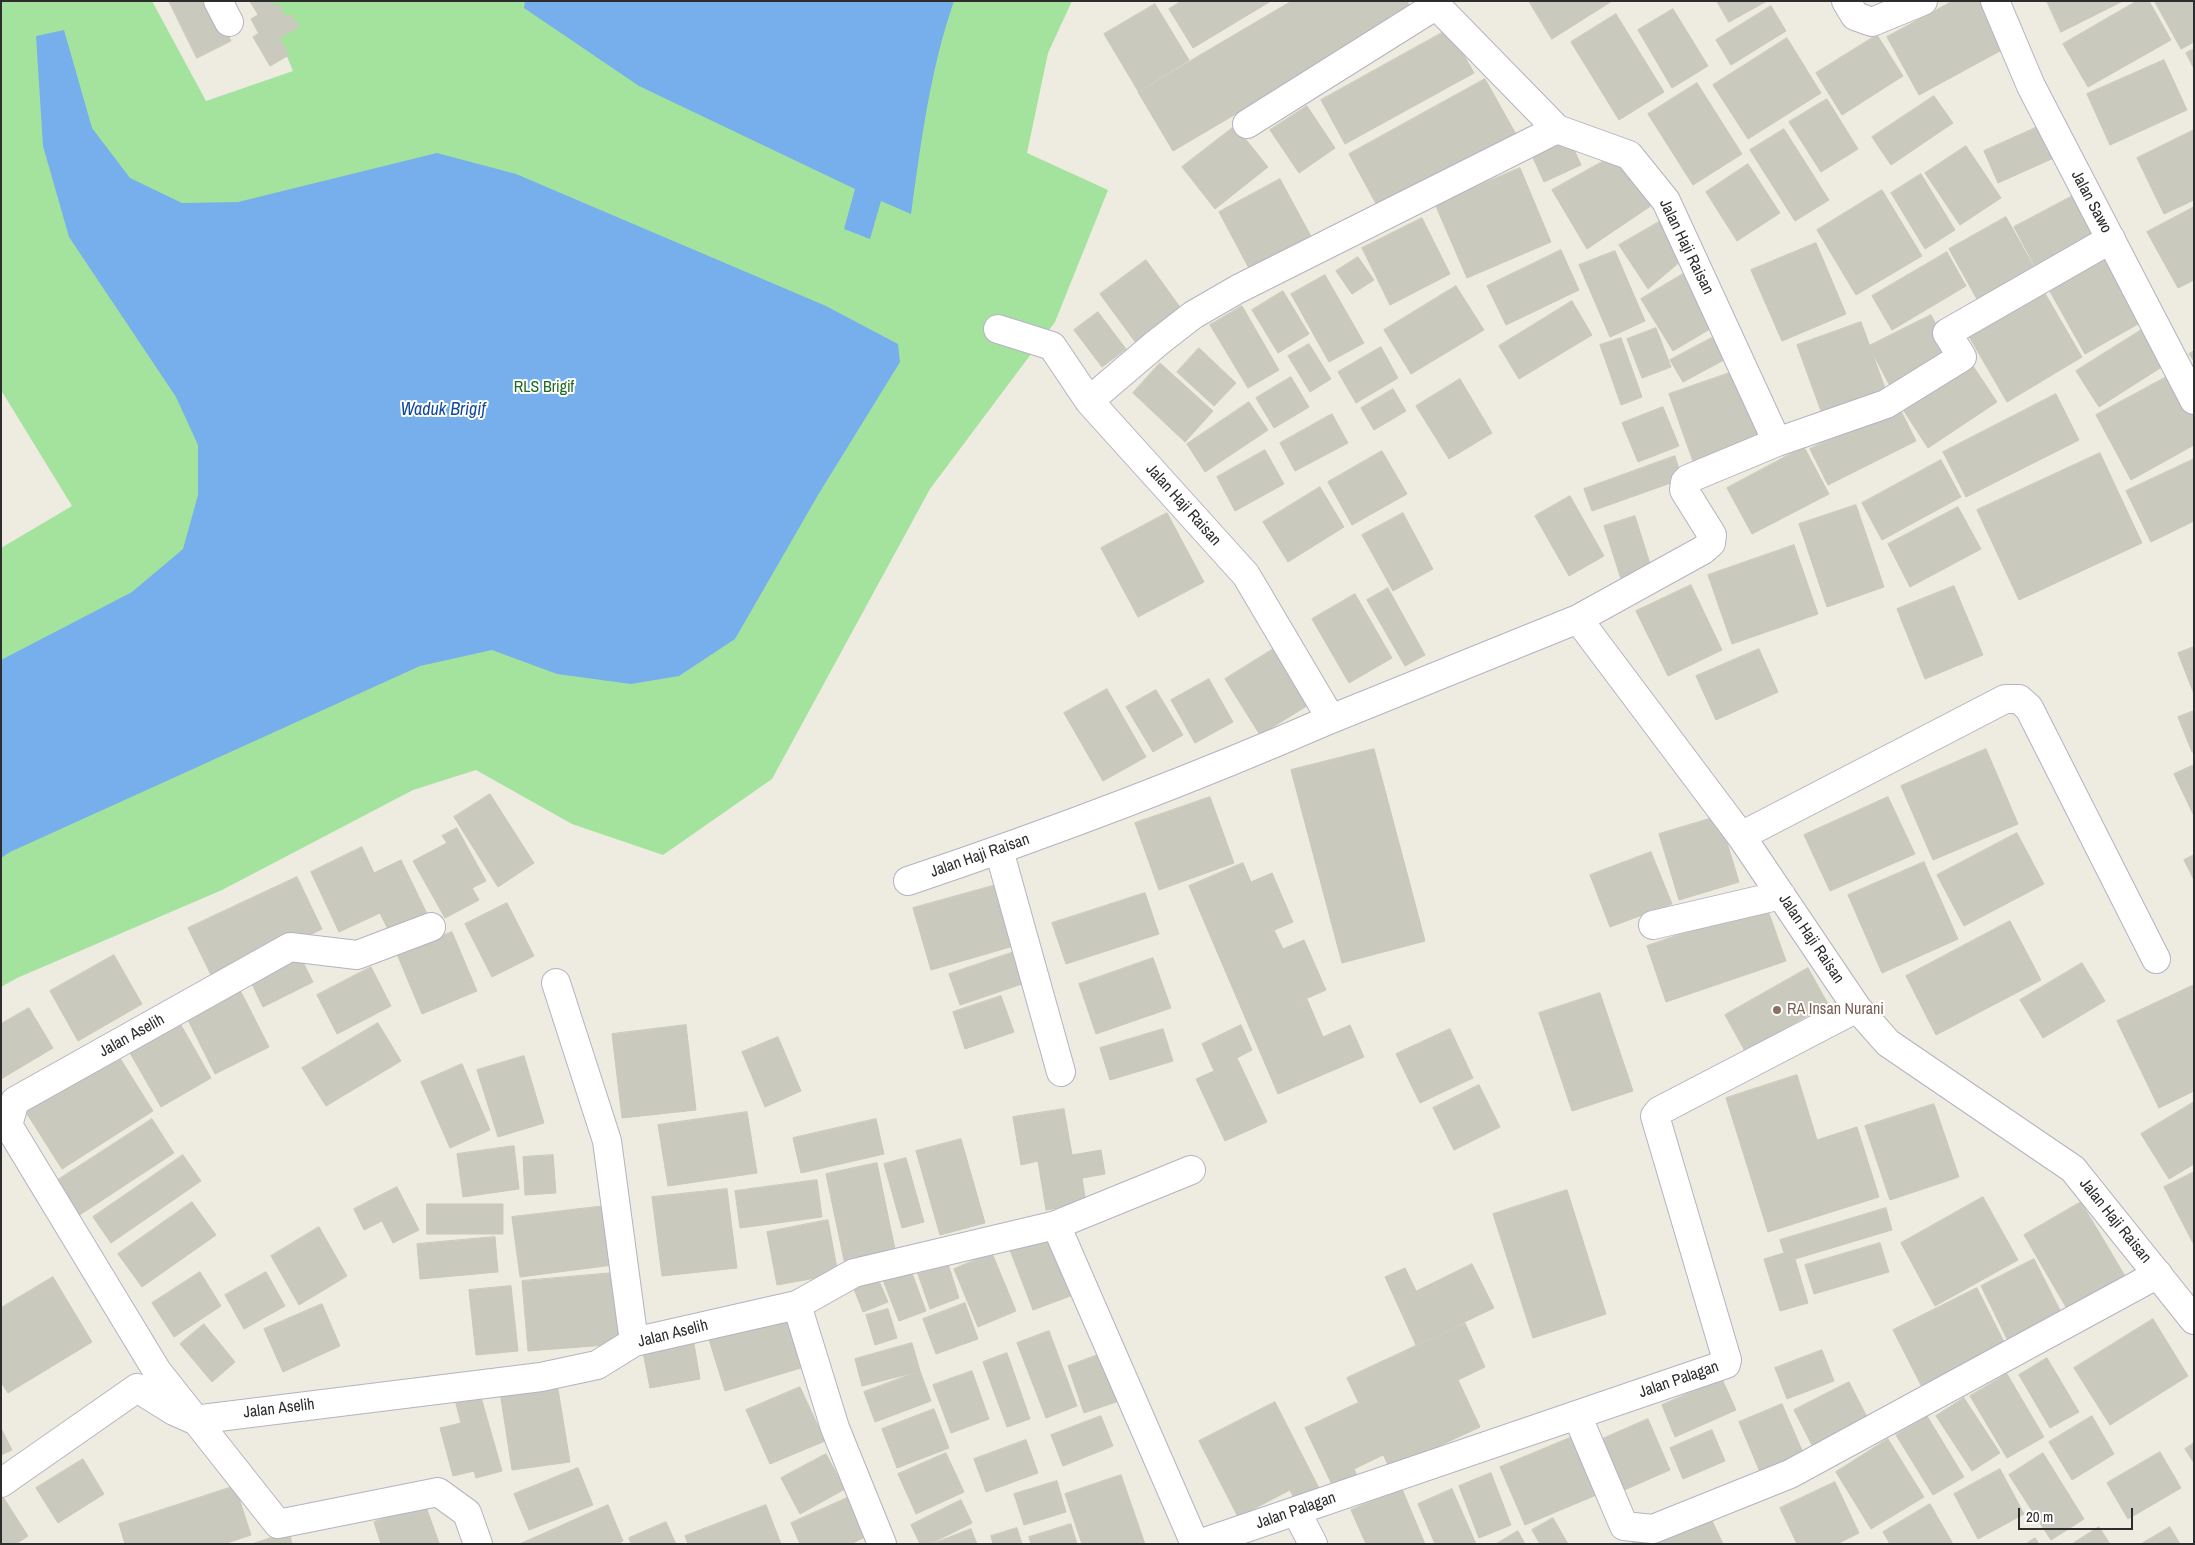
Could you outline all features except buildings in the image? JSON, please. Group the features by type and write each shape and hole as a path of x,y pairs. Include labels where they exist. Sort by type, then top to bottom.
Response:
{"street":[{"path":"1846,1 1855,16 1872,22 1923,1"},
{"name":"Jalan Sawo","path":"1995,1 2031,86 2194,400"},
{"path":"1248,124 1434,3"},
{"name":"Jalan Haji Raisan","path":"1434,3 1557,129 1629,155 1666,201 1777,442"},
{"path":"1089,401 1193,315 1238,289 1557,129"},
{"name":"Jalan Haji Raisan","path":"908,881 999,850 1268,747 1578,619 1703,550 1712,543 1712,535 1684,490 1685,482 1688,479 1777,442 1886,404 1962,357 1947,333 2111,239"},
{"name":"Jalan Haji Raisan","path":"998,329 1052,346 1089,401 1246,574 1332,719"},
{"name":"Jalan Haji Raisan","path":"1578,619 1741,836 1857,1008 1888,1043 2073,1169 2194,1320"},
{"path":"1741,836 2005,699 2019,698 2029,708 2156,959"},
{"path":"999,850 1061,1072"},
{"path":"1653,925 1781,895"},
{"name":"Jalan Aselih","path":"431,927 357,955 290,947 15,1101 8,1125 158,1371 194,1420 278,1524 438,1492 467,1513 478,1544"},
{"path":"556,983 607,1141 634,1342"},
{"name":"Jalan Palagan","path":"1197,1544 1724,1365 1727,1362 1655,1116 1657,1112 1857,1008"},
{"name":"Jalan Aselih","path":"1,1483 137,1388 174,1411 194,1420 541,1377 597,1365 634,1342 797,1305 854,1273 1056,1225 1192,1170"},
{"path":"1056,1225 1197,1544"},
{"path":"1577,1415 1624,1526 1653,1529 1790,1474 2158,1274"},
{"path":"797,1305 835,1428 882,1544"},
{"path":"1296,1511 1313,1544"}],"green space":[{"name":"RLS Brigif","path":"1,1 152,1 206,101 293,71 264,1 1072,1 1048,53 1027,153 1108,190 1055,322 930,489 772,779 663,855 572,824 476,770 413,790 222,890 17,978 1,987 1,548 72,506 1,390"}],"water":[{"path":"525,1 954,1 932,80 911,214 881,201 870,239 844,229 855,189 639,86 524,8"},
{"name":"Waduk Brigif","path":"64,30 92,128 130,178 182,203 238,202 437,153 516,174 826,306 898,344 900,362 818,495 735,639 679,676 631,684 557,674 492,650 420,666 10,852 1,858 1,660 132,592 183,549 198,495 198,445 176,397 69,237 43,146 36,36"}],"place":[{"name":"RA Insan Nurani","path":"1777,1010"}]}
